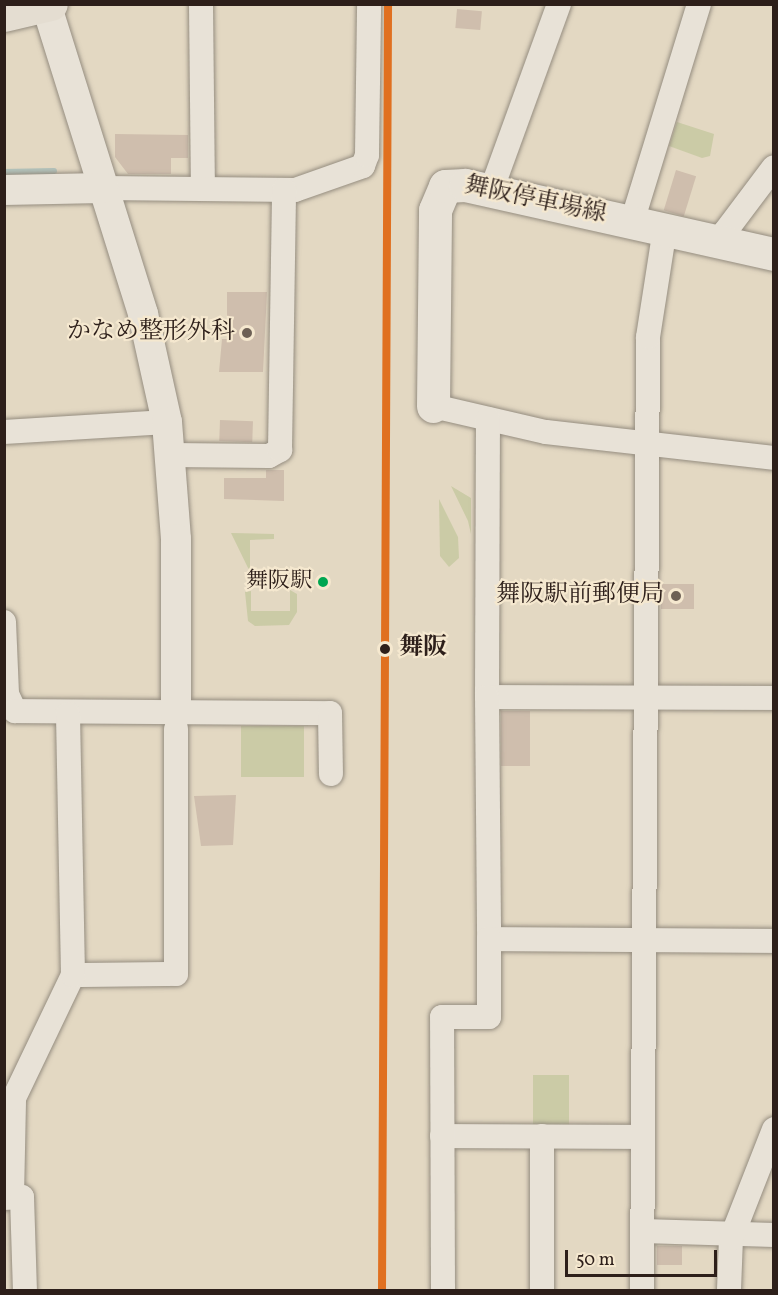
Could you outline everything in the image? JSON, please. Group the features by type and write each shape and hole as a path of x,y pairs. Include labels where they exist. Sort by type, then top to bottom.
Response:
{"main road":[{"path":"4,15 48,5"},
{"name":"舞阪停車場線","path":"433,406 436,201 445,186 456,183 774,254"}],"street":[{"path":"201,4 202,189"},
{"path":"4,190 103,188 284,190 358,169 367,161 369,4"},
{"path":"491,191 559,4"},
{"path":"632,222 699,4"},
{"path":"48,5 143,315 167,422 171,455 176,722 176,974 73,975"},
{"path":"723,242 725,232 774,167"},
{"path":"171,455 269,456 280,450 284,190"},
{"path":"642,1290 648,337 665,229"},
{"path":"433,406 488,418 647,445 774,459"},
{"path":"443,1290 442,1017 489,1017 488,418"},
{"path":"4,432 167,422"},
{"path":"4,622 11,706 21,714 68,714 176,722 330,713 331,774"},
{"path":"487,697 774,699"},
{"path":"25,1290 22,1197 8,1198 14,1098 73,975 68,714"},
{"path":"489,939 774,941"},
{"path":"729,1290 733,1234 774,1129"},
{"path":"442,1136 643,1137"},
{"path":"542,1136 542,1290"},
{"path":"643,1231 774,1235"}],"green space":[{"path":"677,122 714,134 710,156 702,158 669,146"},
{"path":"451,486 471,498 471,534 468,521"},
{"path":"439,499 458,537 459,558 449,567 440,556"},
{"path":"231,533 274,534 274,539 250,540 250,572"},
{"path":"290,590 297,594 297,612 289,625 255,626 248,621 245,592 251,591 251,611 290,611"},
{"path":"241,726 304,726 304,777 241,777"},
{"path":"533,1075 569,1075 569,1128 533,1128"}],"building":[{"path":"457,9 482,11 480,30 455,28"},
{"path":"115,134 188,135 188,158 171,158 171,174 128,174 115,157"},
{"path":"676,170 696,176 684,216 664,210"},
{"name":"かなめ整形外科","path":"227,292 267,292 263,372 219,372 222,339 227,339"},
{"path":"220,420 253,421 252,442 219,441"},
{"path":"266,470 284,470 284,501 224,499 224,478 266,478"},
{"name":"舞阪駅前郵便局","path":"661,584 694,584 694,609 661,609"},
{"path":"501,711 530,711 530,766 501,766"},
{"path":"236,795 233,845 201,846 194,796"},
{"path":"657,1246 682,1246 682,1265 657,1265"}],"waterway":[{"path":"4,172 54,171"}],"transit line":[{"path":"382,1290 388,4"}],"place":[{"name":"かなめ整形外科","path":"247,333"},
{"name":"舞阪駅","path":"323,582"},
{"name":"舞阪駅前郵便局","path":"676,596"},
{"name":"舞阪","path":"385,649"}]}
